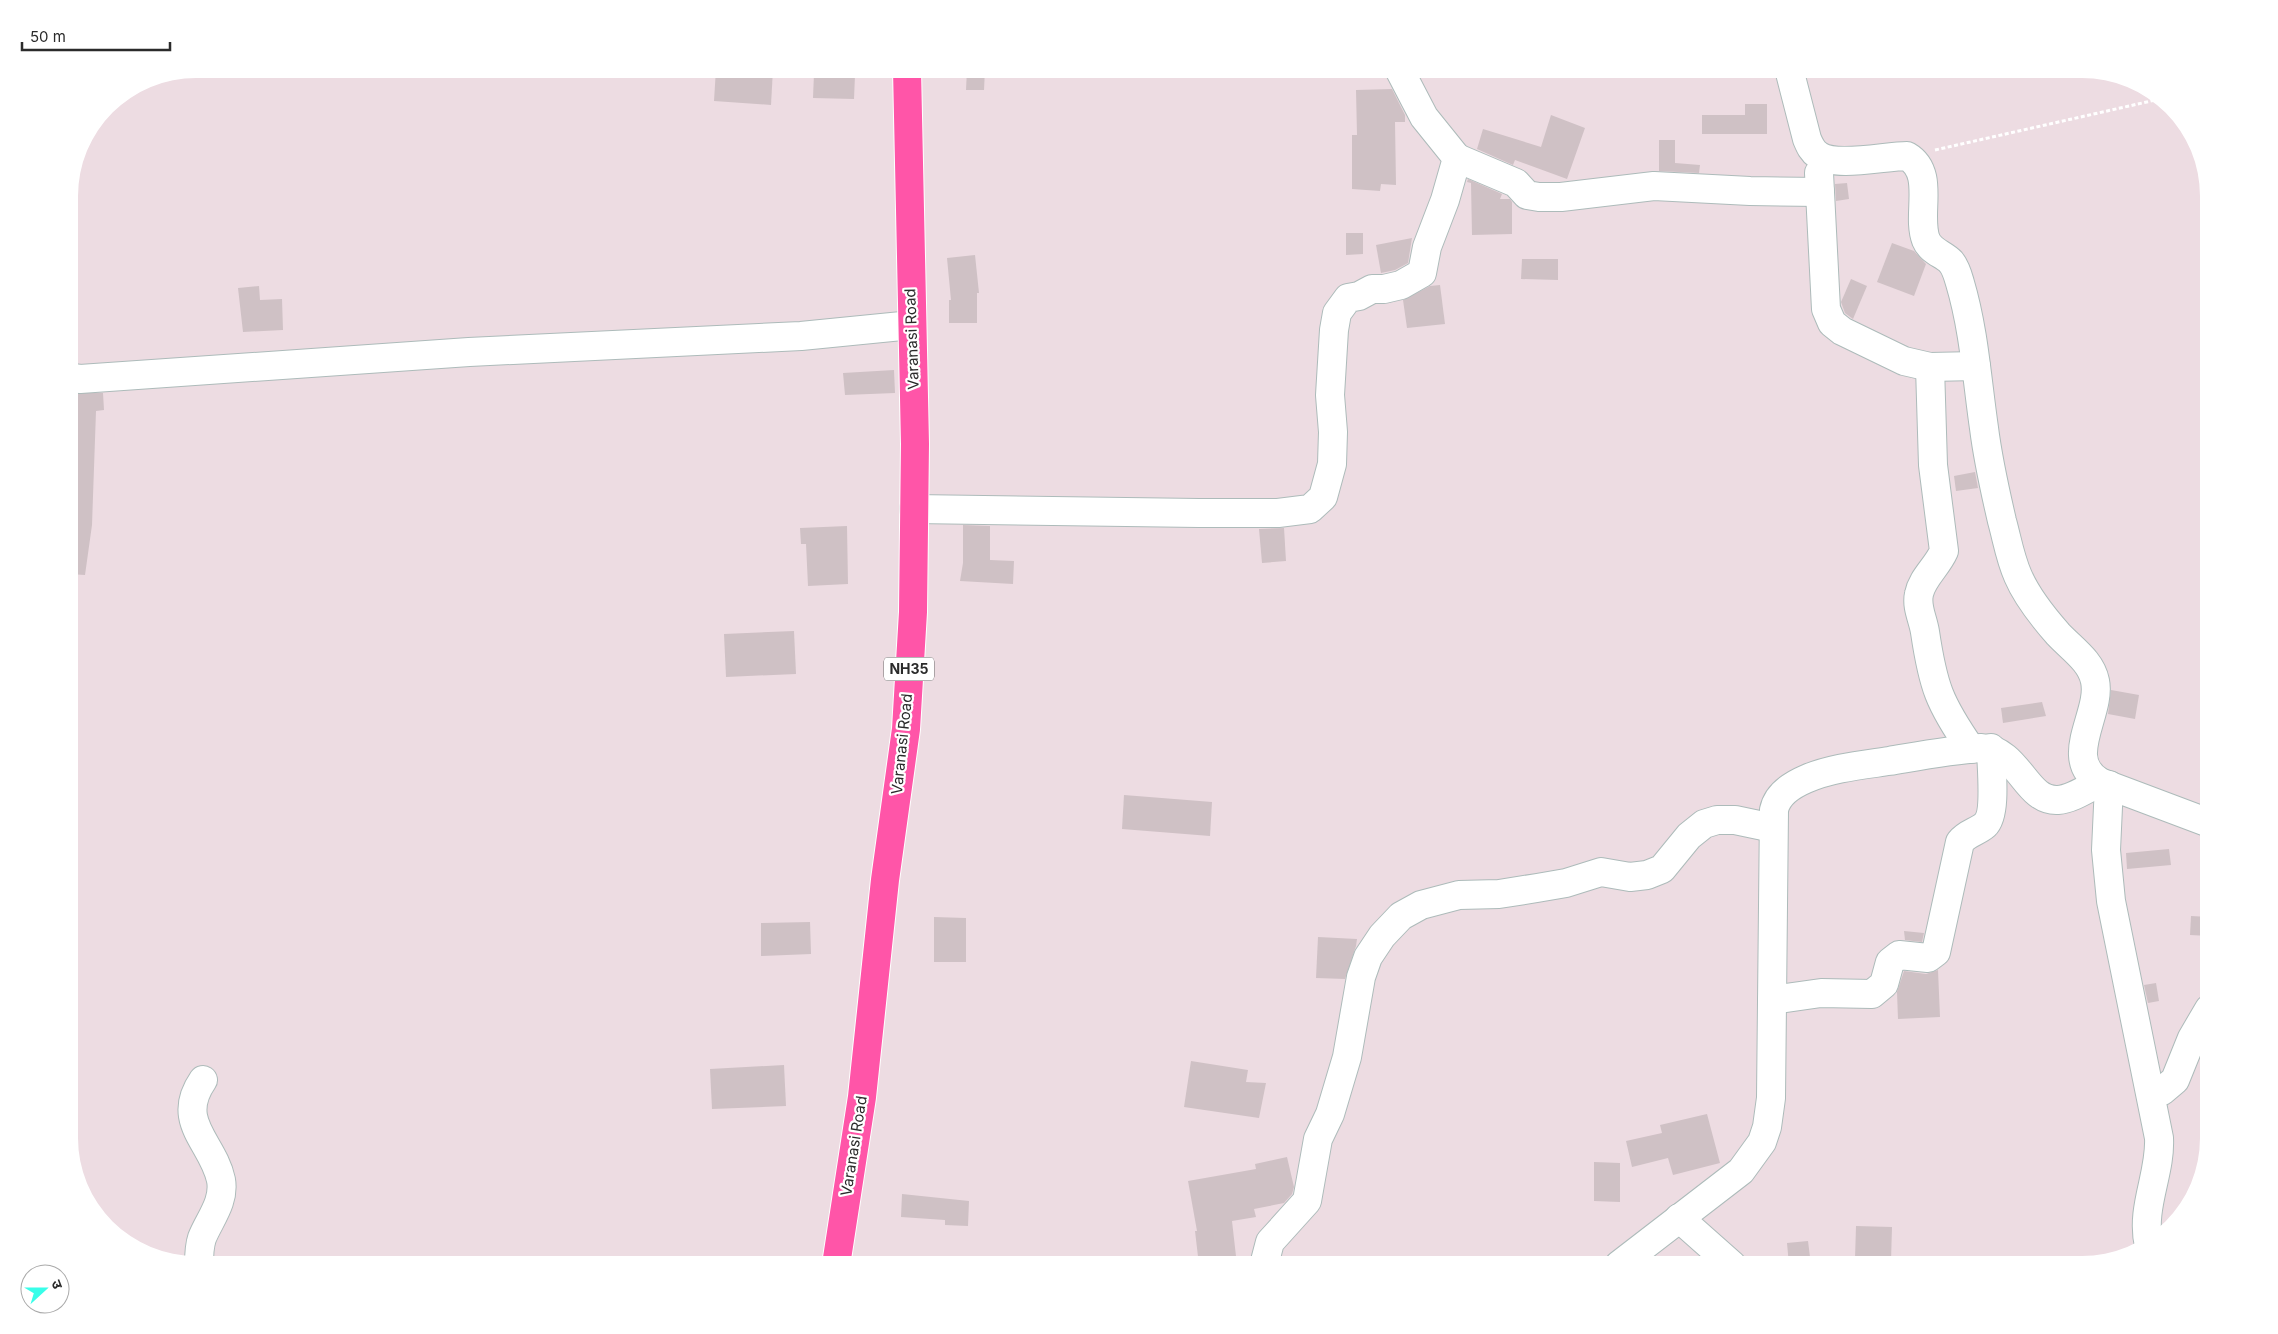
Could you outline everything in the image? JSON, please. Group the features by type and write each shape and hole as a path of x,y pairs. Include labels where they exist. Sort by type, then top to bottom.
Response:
{"highway":[{"name":"Varanasi Road","path":"837,1256 862,1097 885,880 906,730 913,612 912,325 907,77"}],"street":[{"path":"1403,77 1424,117 1457,158 1516,184 1527,195 1561,197 1654,186 1750,191 1820,192"},
{"path":"1791,77 1807,139 1812,150 1819,156 1840,161 1907,156 1915,161 1920,169 1923,184 1923,231 1927,242 1950,262 1960,284 1976,366 1990,464 2015,568 2027,594 2057,633 2091,668 2096,682 2093,708 2084,741 2086,769 2091,776 2105,784 2200,820"},
{"path":"1819,156 1826,308 1832,323 1842,331 1891,356 1916,365 1930,367 1976,366"},
{"path":"914,509 1107,513 1278,513 1310,509 1318,504 1328,484 1332,464 1333,432 1330,395 1337,313 1348,298 1359,296 1372,289 1384,289 1401,285 1422,273 1427,247 1448,193 1457,158"},
{"path":"78,378 130,376 469,352 801,336 912,325"},
{"path":"1772,1000 1821,993 1872,994 1884,984 1890,962 1899,955 1928,958 1936,952 1960,842 1966,834 1984,826 1989,819 1992,807 1981,748 1954,724 1934,686 1918,600 1922,584 1939,563 1944,551 1933,465 1930,367"},
{"path":"1630,1256 1741,1171 1762,1142 1767,1127 1771,1098 1773,828 1776,802 1793,785 1807,778 1856,766 1981,748 2001,752 2032,787 2048,799 2058,800 2105,784"},
{"path":"2105,784 2106,850 2111,902 2151,1093 2160,1150 2148,1198 2148,1236"},
{"path":"1266,1256 1270,1242 1307,1202 1318,1139 1330,1114 1346,1057 1361,977 1368,957 1382,936 1401,916 1421,905 1459,895 1499,894 1537,888 1566,883 1601,872 1630,877 1647,875 1662,869 1689,836 1704,824 1717,820 1735,820 1773,828"},
{"path":"2151,1093 2162,1090 2175,1080 2192,1038 2200,1024"},
{"path":"199,1256 201,1241 221,1195 221,1180 199,1136 192,1109 197,1089 203,1080"},
{"path":"1679,1218 1722,1256"}],"path":[{"path":"1907,156 2152,101"}],"building":[{"path":"716,77 773,77 771,105 714,101"},
{"path":"814,77 855,77 854,99 813,98"},
{"path":"967,77 985,77 984,90 966,90"},
{"path":"1392,89 1405,115 1405,122 1395,122 1396,185 1381,184 1380,191 1352,189 1352,135 1357,135 1356,90"},
{"path":"1745,104 1767,104 1767,134 1702,134 1702,115 1745,115"},
{"path":"1551,115 1585,128 1567,179 1515,160 1513,165 1477,149 1483,129 1541,147"},
{"path":"1659,140 1675,140 1675,163 1700,165 1699,173 1659,171"},
{"path":"1468,179 1502,194 1500,199 1510,199 1512,202 1512,234 1472,235 1471,183 1467,182"},
{"path":"1847,183 1849,199 1836,201 1835,184"},
{"path":"1346,233 1363,233 1363,254 1346,255"},
{"path":"1412,238 1408,263 1395,270 1381,273 1376,245"},
{"path":"1892,243 1914,251 1926,264 1914,296 1877,282"},
{"path":"975,255 979,293 977,293 977,323 949,323 949,300 951,300 947,258"},
{"path":"1522,259 1558,259 1558,280 1521,279"},
{"path":"1851,279 1867,286 1853,319 1845,313 1841,302"},
{"path":"1440,285 1445,324 1407,328 1403,300 1430,286"},
{"path":"259,286 260,300 282,299 283,330 243,332 238,288"},
{"path":"894,370 895,393 845,395 843,373"},
{"path":"78,393 103,393 104,410 96,411 92,525 85,575 78,575"},
{"path":"1975,472 1978,488 1956,491 1954,476"},
{"path":"963,525 990,526 990,560 1014,561 1013,584 960,581 963,563"},
{"path":"847,526 848,584 808,586 806,544 801,544 800,528"},
{"path":"1284,528 1286,561 1262,563 1259,529"},
{"path":"794,631 796,674 726,677 724,634"},
{"path":"2111,690 2139,695 2135,719 2108,714"},
{"path":"2042,702 2046,716 2003,723 2001,708"},
{"path":"1124,795 1212,802 1210,836 1122,829"},
{"path":"2169,849 2171,865 2127,869 2126,853"},
{"path":"2191,916 2200,916 2200,936 2190,935"},
{"path":"934,917 966,918 966,962 934,962"},
{"path":"810,922 811,954 761,956 761,923"},
{"path":"1904,931 1924,933 1922,942 1905,940"},
{"path":"1318,937 1357,939 1345,979 1316,978"},
{"path":"1938,970 1940,1017 1898,1019 1897,992 1904,971 1926,974"},
{"path":"2156,983 2159,1001 2148,1003 2144,985"},
{"path":"1191,1061 1248,1070 1246,1082 1266,1083 1259,1118 1184,1107"},
{"path":"784,1065 786,1106 712,1109 710,1069"},
{"path":"1707,1114 1720,1163 1673,1175 1668,1158 1632,1167 1626,1141 1662,1133 1660,1125"},
{"path":"1287,1157 1294,1187 1292,1194 1284,1203 1254,1209 1256,1217 1232,1221 1236,1256 1198,1256 1195,1231 1197,1231 1188,1181 1256,1169 1255,1164"},
{"path":"1594,1162 1620,1163 1620,1202 1594,1201"},
{"path":"902,1194 969,1201 968,1226 945,1225 945,1220 901,1217"},
{"path":"1856,1226 1892,1227 1891,1256 1855,1256"},
{"path":"1808,1241 1810,1256 1788,1256 1787,1243"}]}
